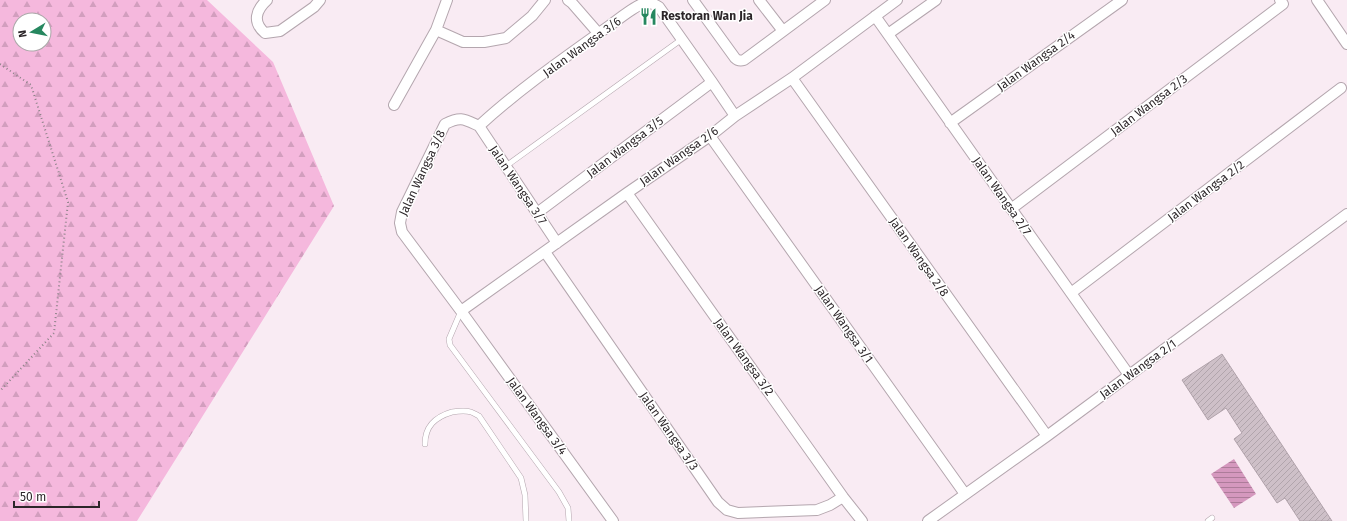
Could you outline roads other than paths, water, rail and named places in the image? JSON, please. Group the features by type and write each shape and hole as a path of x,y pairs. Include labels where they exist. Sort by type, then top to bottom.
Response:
{"street":[{"path":"267,0 260,6 257,14 257,21 260,29 265,33 280,31 314,7 320,0"},
{"path":"394,105 436,30 447,0"},
{"path":"436,30 463,42 484,42 506,38 532,16 545,0"},
{"path":"568,0 599,34"},
{"path":"693,0 737,60 744,60 825,0"},
{"path":"760,0 783,31"},
{"name":"Jalan Wangsa 2/6","path":"461,311 710,136 735,116 792,78 897,0"},
{"path":"888,34 936,0"},
{"name":"Jalan Wangsa 2/4","path":"950,123 1122,0"},
{"name":"Jalan Wangsa 2/3","path":"1011,209 1283,4 1280,0"},
{"path":"1316,0 1347,44"},
{"name":"Jalan Wangsa 3/6","path":"479,126 503,104 638,5 650,2 659,7 735,116"},
{"name":"Jalan Wangsa 2/7","path":"875,16 1129,375"},
{"name":"Jalan Wangsa 2/8","path":"792,78 1047,436"},
{"name":"Jalan Wangsa 3/5","path":"537,213 712,82"},
{"name":"Jalan Wangsa 2/2","path":"1071,294 1341,88"},
{"name":"Jalan Wangsa 3/8","path":"461,311 409,243 402,232 400,223 402,212 406,203 445,124 455,119 464,119 479,126"},
{"name":"Jalan Wangsa 3/7","path":"479,126 557,243"},
{"name":"Jalan Wangsa 3/1","path":"710,136 965,494"},
{"name":"Jalan Wangsa 3/2","path":"627,193 862,521"},
{"name":"Jalan Wangsa 2/1","path":"928,521 1047,436 1347,214"},
{"name":"Jalan Wangsa 3/3","path":"545,252 718,502 727,510 738,513 817,510 830,505 843,496"},
{"name":"Jalan Wangsa 3/4","path":"461,311 613,521"}],"lane":[{"path":"506,166 682,39"},
{"path":"461,311 449,339 450,345 559,492 568,508 568,521"},
{"path":"425,444 428,429 433,421 440,416 459,410 470,411 479,416 521,478 525,495 526,521"}],"place":[{"name":"Restoran Wan Jia","path":"648,16"}]}
